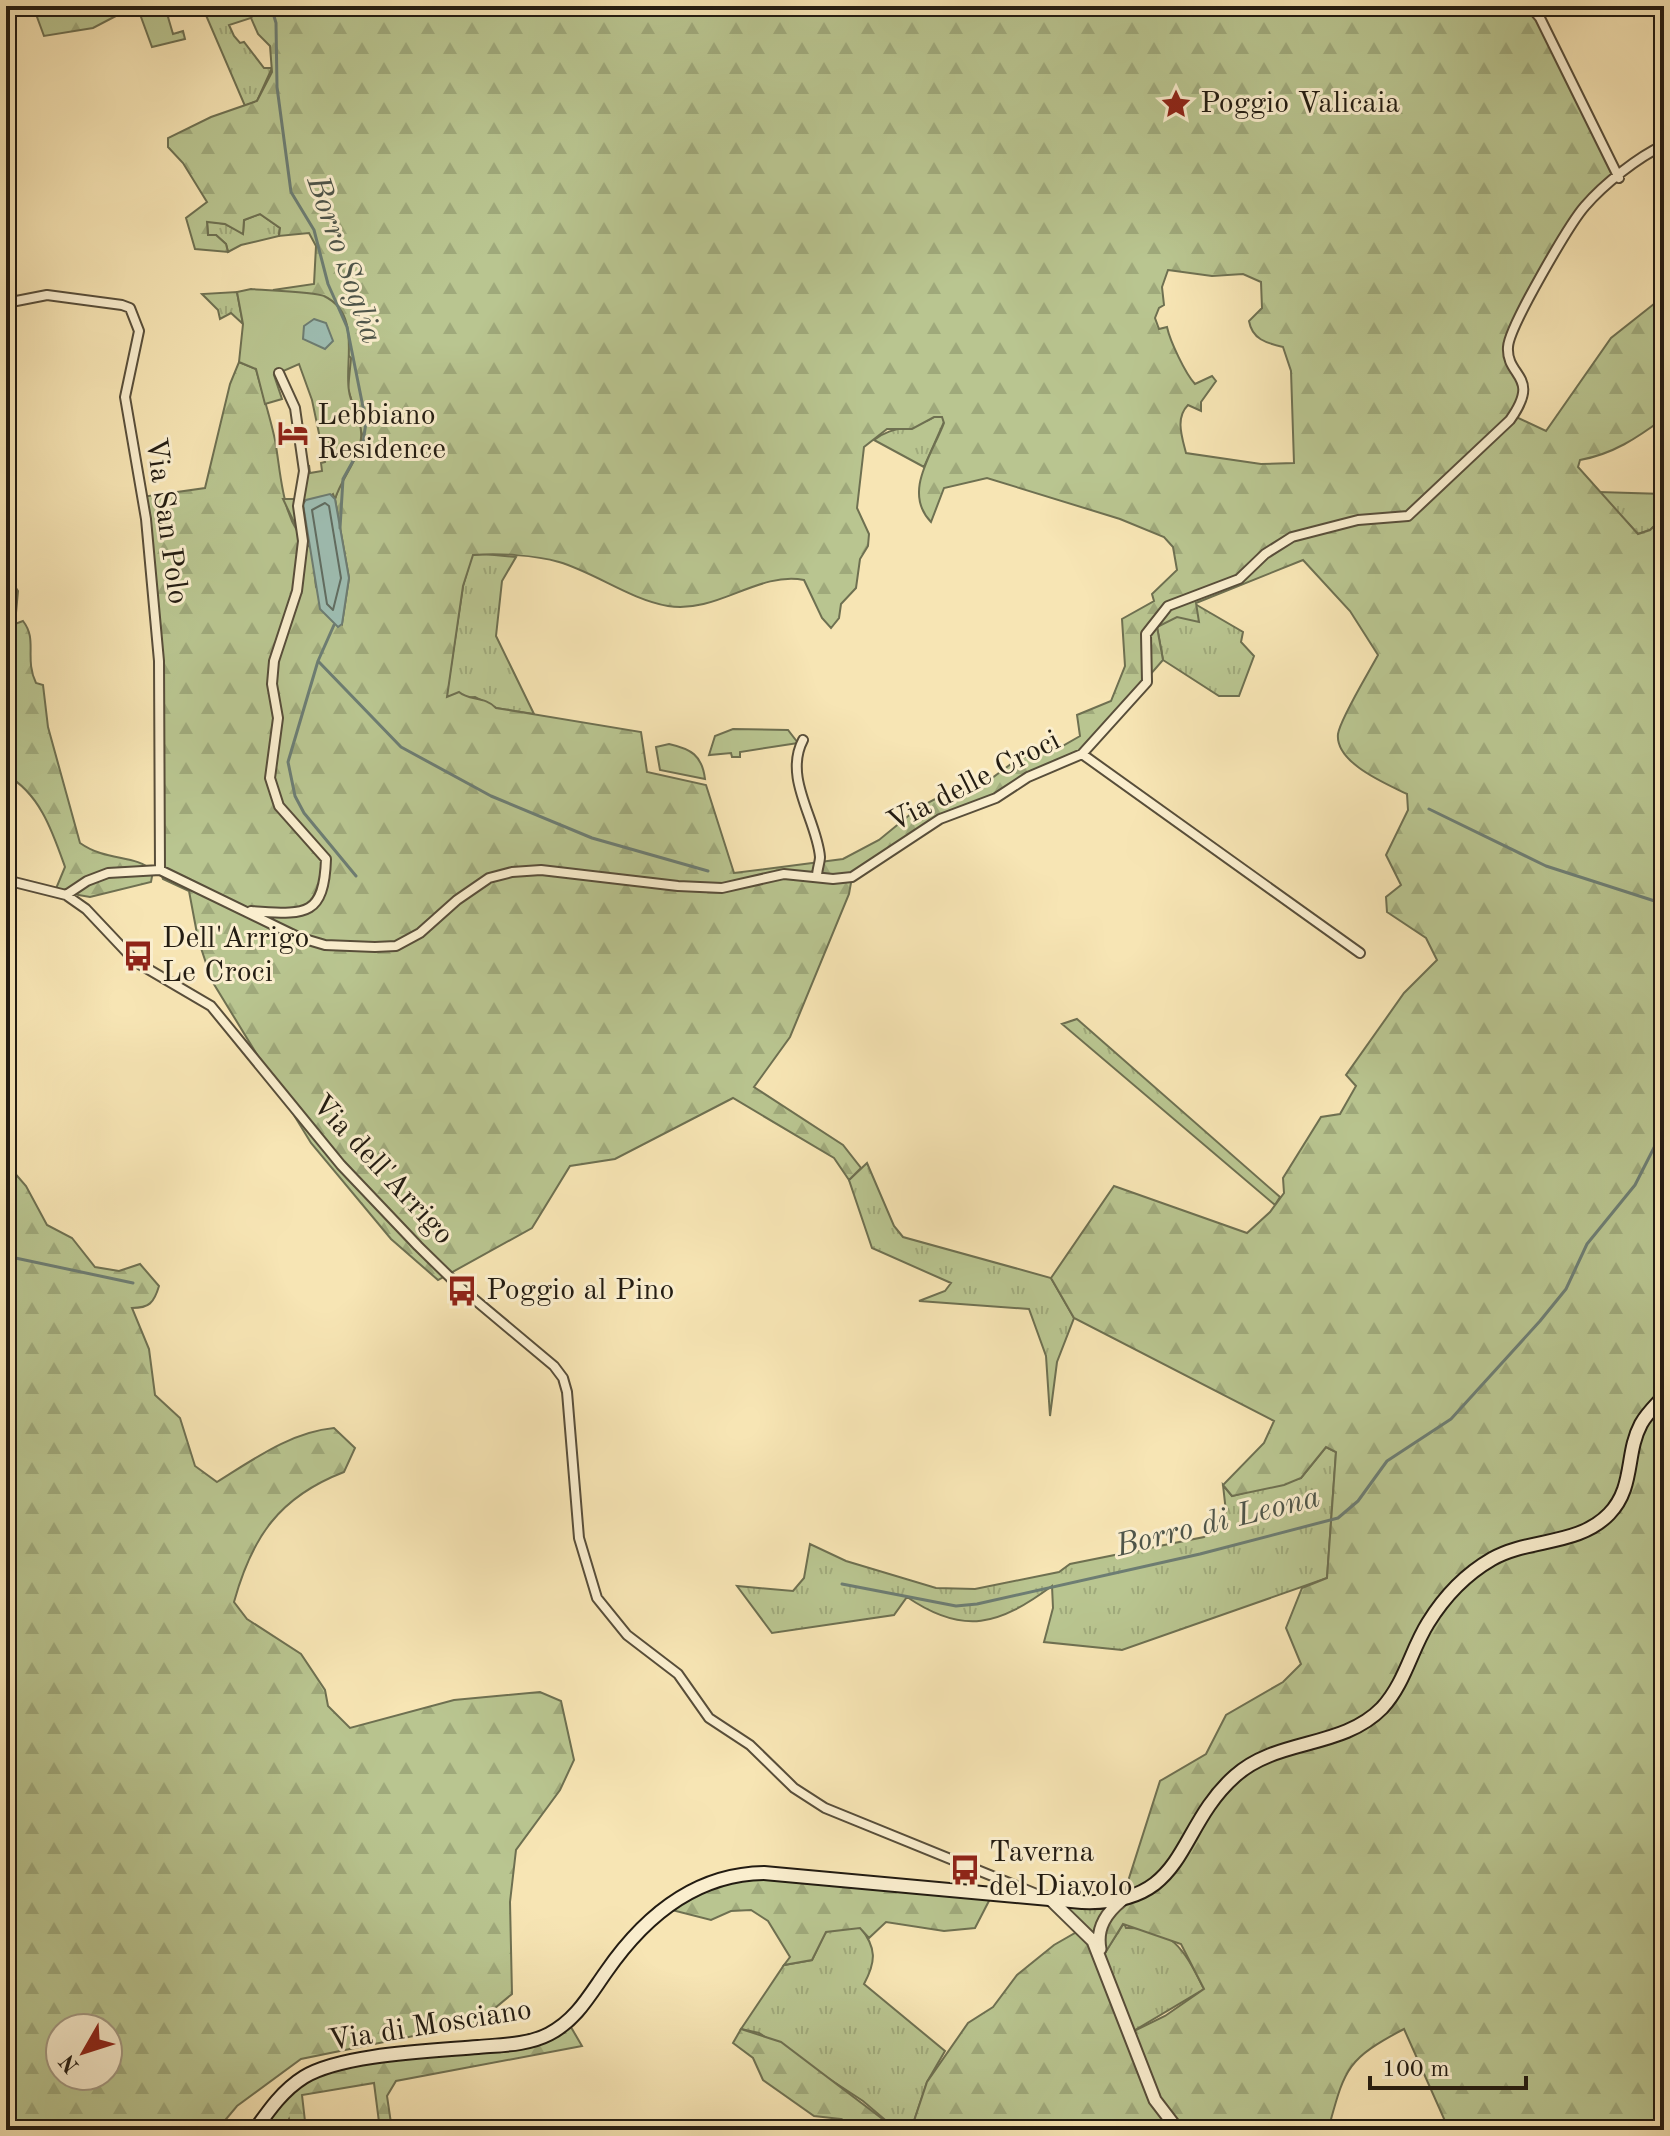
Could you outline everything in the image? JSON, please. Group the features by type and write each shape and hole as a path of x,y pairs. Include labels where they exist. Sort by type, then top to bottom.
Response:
{"main road":[{"path":"1122,1900 1138,1895 1171,1870 1219,1794 1235,1776 1269,1754 1333,1737 1366,1721 1382,1707 1402,1679 1427,1624 1463,1580 1492,1559 1520,1546 1570,1537 1591,1529 1608,1515 1621,1500 1630,1477 1640,1425 1664,1396"},
{"name":"Via di Mosciano","path":"255,2130 291,2086 327,2066 496,2046 549,2034 568,2022 581,2008 642,1926 674,1900 706,1883 742,1873 1051,1900 1105,1903 1122,1900"}],"street":[{"path":"1530,6 1540,18 1619,178"},
{"name":"Via delle Croci","path":"66,895 87,881 108,873 160,870 298,937 325,945 396,946 420,933 457,900 489,878 512,872 541,870 722,888 784,874 833,879 852,877 940,819 996,798 1028,777 1082,754 1147,682 1146,634 1168,606 1239,579 1265,554 1292,537 1358,520 1408,516 1510,420 1524,393 1509,354 1512,331 1579,214 1619,178 1664,145"},
{"name":"Via San Polo","path":"6,303 47,295 122,305 130,308 139,331 125,397 146,519 159,661 160,870"},
{"path":"246,911 300,914 312,908 325,885 326,859 279,806 270,778 278,718 272,684 274,661 297,591 303,541 298,506 304,471 295,408 279,373"},
{"path":"803,740 798,750 798,765 803,802 820,858 817,876"},
{"path":"1082,754 1360,953"},
{"name":"Via dell'Arrigo","path":"6,880 66,895 86,909 136,962 211,1006 273,1086 385,1211 458,1285 563,1378 579,1538 587,1576 597,1598 627,1635 678,1674 709,1718 722,1730 750,1745 794,1788 825,1808 1051,1900"},
{"path":"1051,1900 1082,1929 1101,1958 1155,2100 1178,2130"},
{"path":"1101,1958 1099,1930 1106,1916 1122,1900"}],"green space":[{"path":"33,6 135,6 93,28 44,36"},
{"path":"137,6 167,6 170,15 175,13 168,17 173,34 183,31 185,39 152,47"},
{"path":"202,6 260,6 251,18 229,25 234,36 240,43 244,42 264,68 272,68 257,101 245,106"},
{"path":"260,6 1530,6 1619,178 1587,204 1512,331 1508,347 1524,393 1514,416 1546,431 1611,338 1664,296 1664,418 1624,444 1580,460 1578,467 1638,534 1650,530 1664,517 1664,2130 1449,2130 1404,2029 1370,2049 1350,2068 1328,2130 911,2130 927,2082 968,2023 993,2007 1017,1975 1054,1945 1082,1929 1098,1941 1122,1900 1160,1781 1206,1754 1226,1715 1283,1682 1301,1664 1286,1628 1302,1588 1327,1578 1336,1452 1326,1447 1301,1478 1284,1485 1232,1496 1223,1485 1264,1443 1274,1421 1074,1318 1051,1278 1114,1186 1247,1233 1270,1212 1284,1193 1283,1178 1321,1117 1340,1114 1356,1086 1346,1075 1404,993 1437,960 1426,938 1387,912 1386,897 1401,885 1386,855 1408,810 1407,794 1353,763 1339,744 1338,734 1344,718 1378,655 1350,611 1303,560 1196,603 1199,622 1177,617 1157,627 1163,660 1082,753 1007,791 940,818 852,877 849,894 790,1037 754,1087 843,1145 861,1168 849,1180 834,1158 733,1098 615,1159 570,1166 532,1228 438,1280 391,1239 311,1143 212,981 198,939 189,891 163,879 160,870 159,661 141,497 205,488 230,384 239,362 256,369 273,431 284,499 294,526 312,549 316,587 342,624 349,578 335,499 342,477 358,454 362,434 348,389 351,358 289,294 273,290 314,284 316,246 309,233 279,236 280,228 260,214 244,220 243,234 225,224 207,222 208,235 216,235 226,244 228,252 195,249 186,218 207,202 183,163 168,147 168,138 211,117 257,101 272,72 270,46 258,34 251,18","holes":["1168,270 1212,276 1243,274 1261,282 1262,308 1249,321 1257,336 1283,347 1291,371 1294,463 1261,464 1186,453 1181,428 1184,410 1188,405 1201,411 1201,402 1216,381 1212,376 1195,384 1178,357 1167,327 1159,329 1155,318 1159,308 1164,305 1162,287","934,417 942,417 944,423 919,485 919,498 931,522 944,488 987,478 1120,519 1164,537 1173,547 1177,570 1152,594 1154,601 1122,619 1125,666 1111,701 1077,715 1080,736 1052,752 1019,758 980,787 954,789 918,808 879,840 843,859 734,873 706,785 647,772 641,732 496,708 459,692 447,697 463,586 473,555 516,555 559,562 640,598 668,606 703,604 770,581 804,580 822,618 831,628 839,618 841,604 856,588 860,559 868,546 869,534 857,508 864,447 887,429 912,429","1123,1924 1181,1944 1204,1989 1165,2016 1130,2033 1102,1958"]},
{"path":"260,214 280,228 279,236 241,245 228,252 226,244 216,235 208,235 207,221 225,224 243,233 244,220"},
{"path":"251,289 324,296 336,304 347,327 349,391 361,438 357,454 335,499 333,494 305,514 312,549 303,541 283,499 303,499 309,465 310,473 322,471 321,463 325,462 312,400 299,364 274,375 282,399 265,404 256,369 239,362 243,324 237,292"},
{"path":"237,292 243,324 231,313 220,319 218,310 202,294"},
{"path":"943,417 944,422 924,467 874,440 888,432"},
{"path":"1598,492 1664,494 1664,517 1650,530 1638,534"},
{"path":"472,555 516,557 502,581 496,636 534,714 496,708 475,697 446,699 463,586"},
{"path":"6,573 18,591 15,624 23,621 30,635 33,674 36,683 43,685 48,727 80,843 100,853 146,866 153,871 151,882 90,897 55,891 65,867 50,828 28,792 6,775"},
{"path":"1195,604 1243,632 1241,642 1254,656 1239,696 1219,696 1163,660 1157,627"},
{"path":"733,729 788,730 798,743 740,752 740,757 732,757 731,753 709,755 715,736"},
{"path":"669,744 694,754 705,779 660,770 656,747"},
{"path":"1077,1019 1280,1197 1275,1205 1062,1024"},
{"path":"6,1163 26,1186 47,1225 72,1238 95,1267 119,1271 140,1264 159,1286 150,1303 132,1308 149,1349 155,1395 180,1418 195,1466 217,1482 288,1441 334,1428 355,1448 344,1472 302,1494 271,1522 250,1558 234,1602 247,1619 301,1654 325,1690 328,1706 350,1728 454,1700 540,1692 561,1701 574,1760 560,1790 516,1850 510,1902 512,1994 472,2027 301,2059 237,2106 217,2130 6,2130"},
{"path":"867,1163 894,1226 903,1237 1051,1278 1074,1318 1057,1362 1050,1416 1046,1356 1029,1309 919,1301 945,1291 951,1283 872,1248 849,1180"},
{"path":"1326,1447 1336,1452 1327,1578 1122,1650 1044,1642 1053,1608 1052,1586 1015,1610 981,1621 946,1617 907,1597 894,1615 772,1633 737,1586 793,1591 804,1578 810,1544 846,1561 936,1588 975,1589 1059,1572 1070,1564 1204,1537 1226,1512 1223,1485 1232,1496 1301,1478"},
{"path":"742,1873 992,1895 975,1928 944,1931 886,1922 869,1938 860,1928 826,1932 812,1960 784,1965 790,1957 768,1921 751,1910 731,1911 711,1920 664,1908"},
{"path":"1051,1900 1122,1900 1102,1957 1124,1923 1126,1928 1156,1932 1167,1937 1184,1953 1204,1989 1130,2033 1101,1958"},
{"path":"860,1927 873,1955 864,1984 945,2051 927,2082 911,2130 897,2130 863,2101 759,2033 741,2029 784,1965 812,1960 826,1931"},
{"path":"568,2022 582,2046 396,2081 387,2096 392,2130 380,2130 374,2083 302,2095 306,2130 292,2130 289,2119 283,2130 255,2130 275,2102 327,2066 536,2039"},
{"path":"741,2029 781,2042 897,2130 832,2130 841,2119 814,2116 763,2080 753,2058 733,2043"}],"water":[{"path":"314,319 326,323 333,341 325,349 303,339 304,326"},
{"path":"330,494 335,499 349,578 342,624 338,627 320,609 303,504 306,500"}],"waterway":[{"name":"Borro Soglia","path":"271,6 276,23 277,87 291,192 314,230 328,284 347,327 366,422 363,443 343,479 340,528"},
{"path":"334,625 318,661 288,762 295,796 304,813 356,876"},
{"path":"318,661 401,747 491,796 592,838 708,871"},
{"path":"1429,809 1546,866 1664,904"},
{"name":"Borro di Leona","path":"842,1584 956,1606 977,1604 1200,1554 1338,1518 1358,1501 1387,1461 1451,1419 1540,1321 1566,1289 1587,1244 1635,1185 1664,1128"},
{"path":"6,1256 133,1283"}],"place":[{"name":"Poggio Valicaia","path":"1176,104"},
{"name":"Lebbiano Residence","path":"293,433"},
{"name":"Dell'Arrigo Le Croci","path":"138,956"},
{"name":"Poggio al Pino","path":"462,1291"},
{"name":"Taverna del Diavolo","path":"965,1870"}]}
